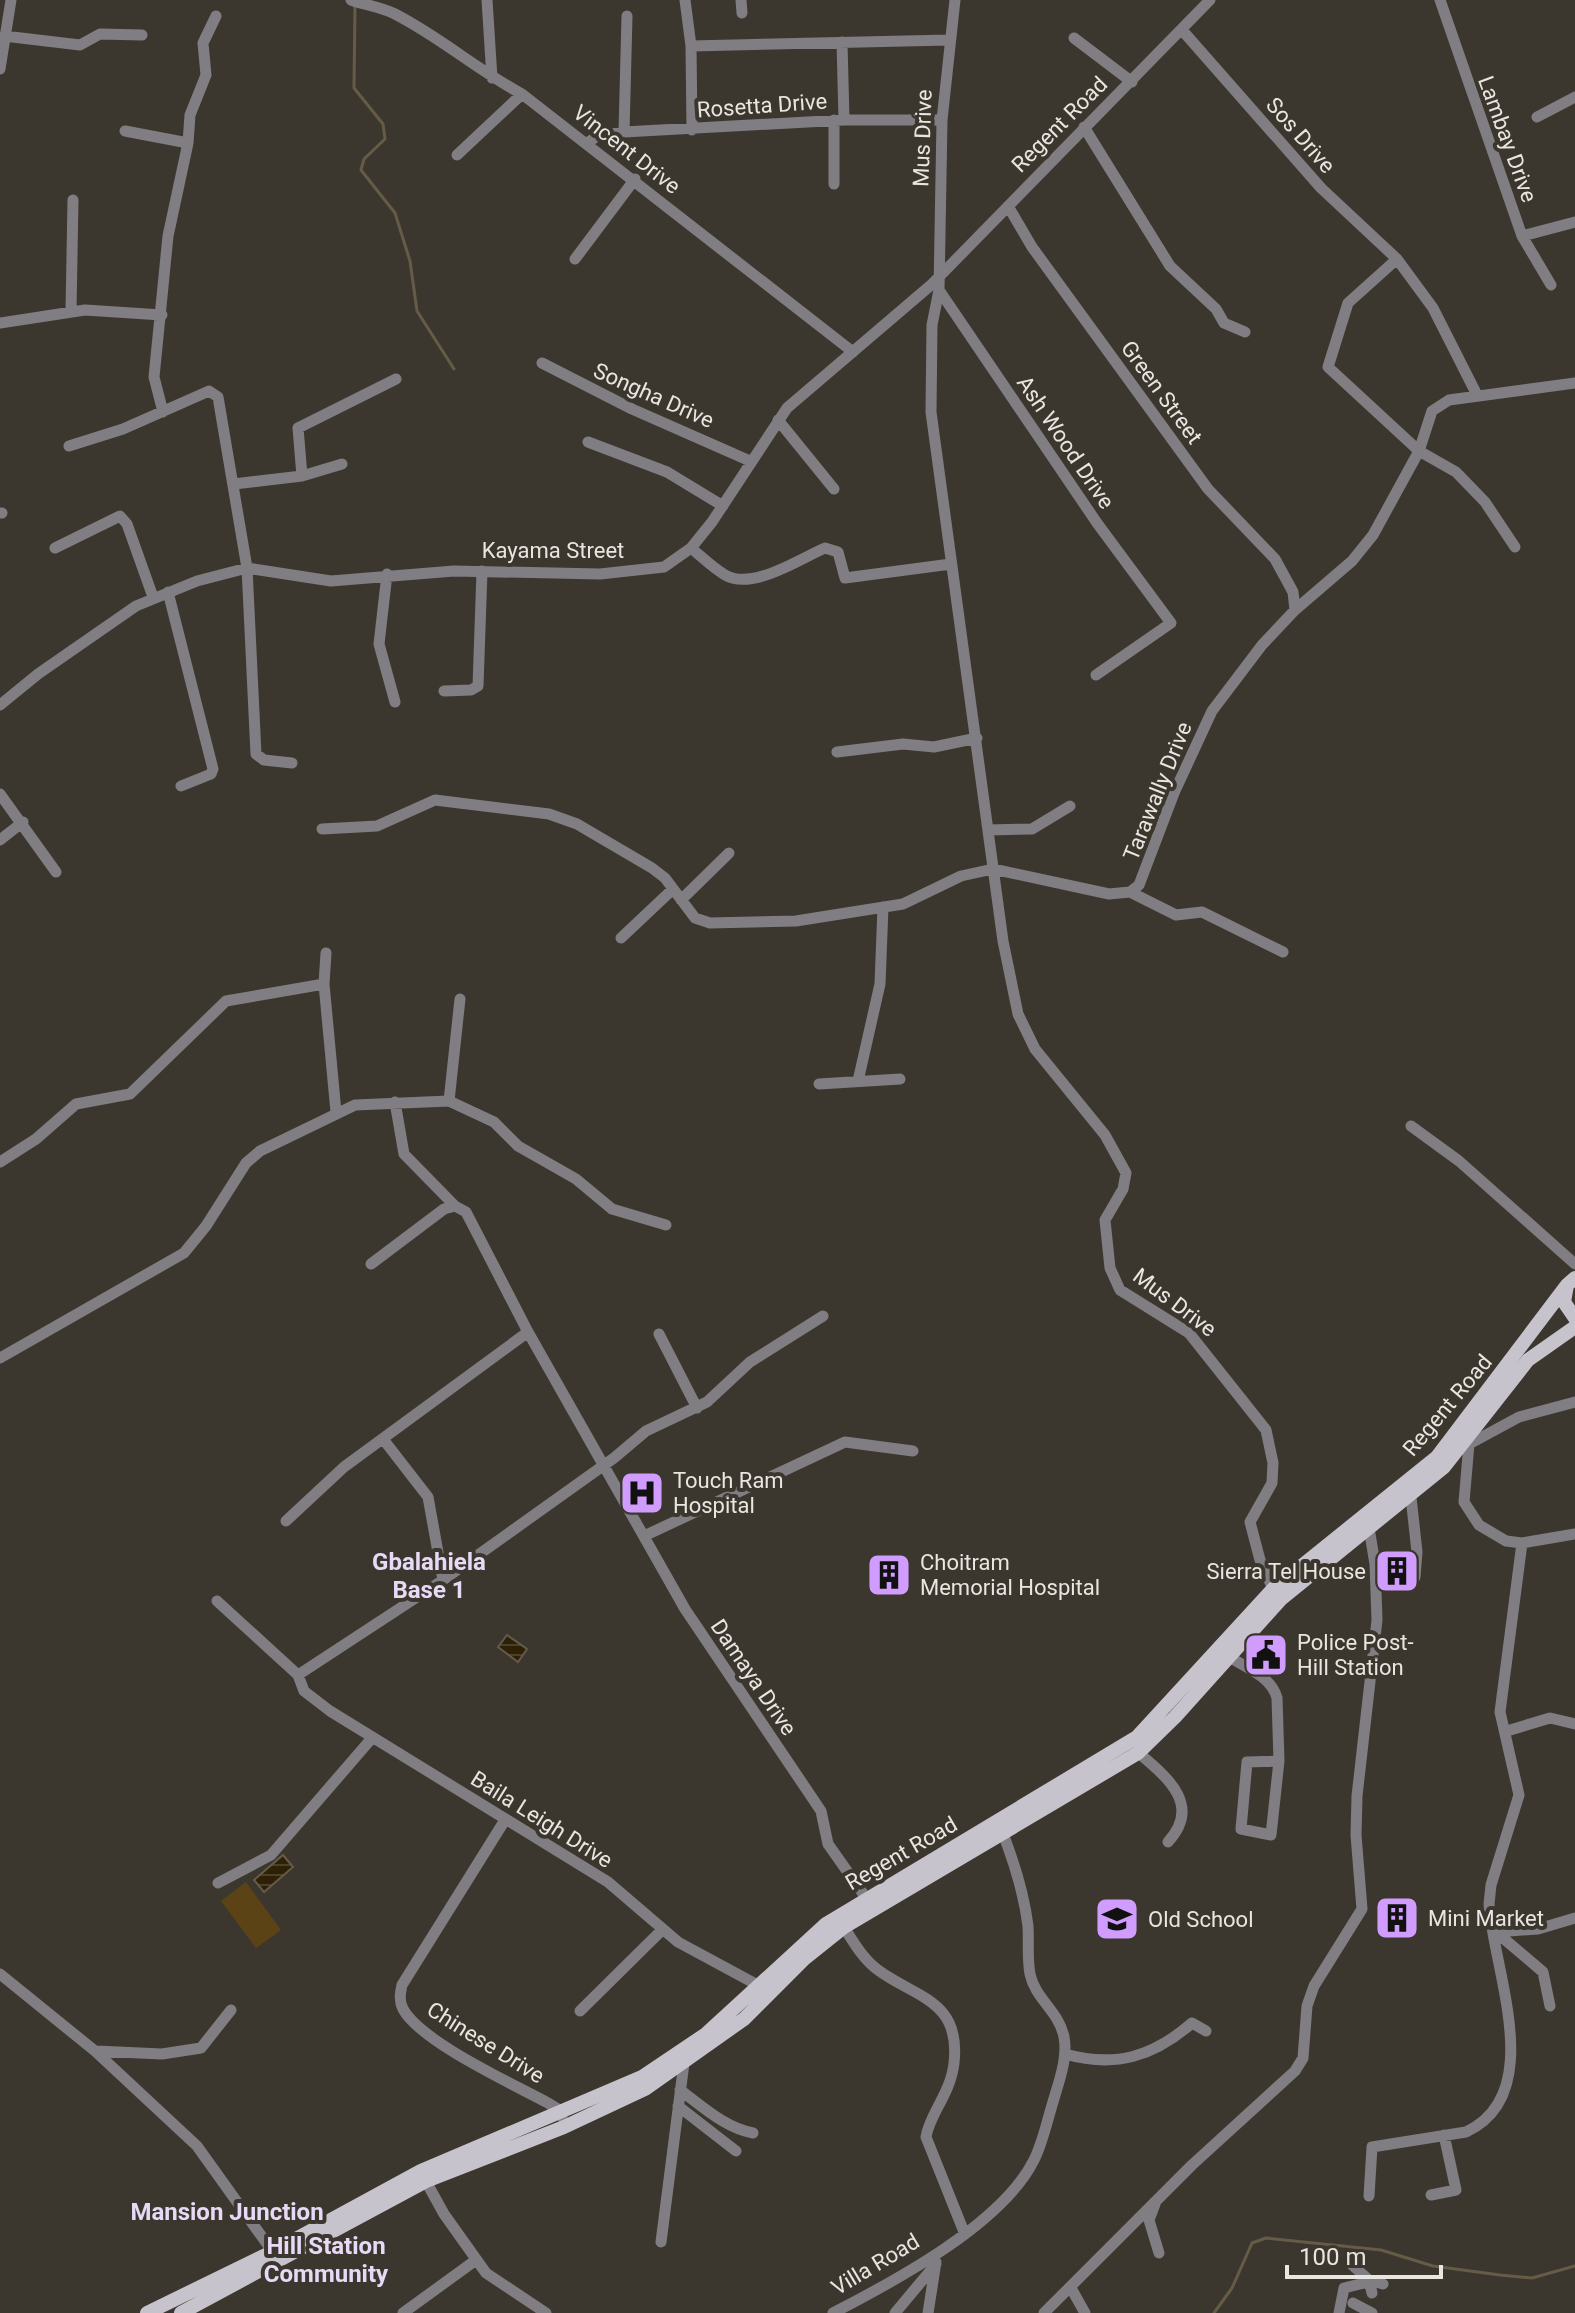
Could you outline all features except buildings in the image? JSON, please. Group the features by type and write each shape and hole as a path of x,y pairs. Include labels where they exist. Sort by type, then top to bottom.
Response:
{"main road":[{"name":"Regent Road","path":"1224,1653 1273,1589 1427,1466 1467,1420 1571,1282"},
{"path":"1571,1282 1564,1302 1575,1318"},
{"name":"Regent Road","path":"181,2313 424,2176 561,2111 642,2077 706,2034 804,1959 840,1922 1132,1748 1287,1593 1411,1497 1471,1440 1528,1360 1575,1327"},
{"name":"Regent Road","path":"424,2176 564,2127 645,2089 744,2019 764,1989"},
{"name":"Regent Road","path":"147,2313 276,2257"}],"street":[{"path":"0,69 11,0"},
{"path":"389,11 398,0"},
{"path":"487,0 492,78"},
{"path":"685,0 691,46 692,130"},
{"path":"741,0 742,13"},
{"name":"Mus Drive","path":"938,284 942,120 955,0"},
{"name":"Lambay Drive","path":"1440,0 1522,236 1551,285"},
{"name":"Regent Road","path":"938,284 1008,206 1182,30 1205,1"},
{"name":"Vincent Drive","path":"356,2 389,11 444,42 492,78 522,94 635,179 853,352"},
{"path":"163,412 154,377 168,236 188,143 194,97 206,75 203,43 216,16"},
{"path":"624,132 627,16"},
{"name":"Sos Drive","path":"1182,30 1321,188 1397,259 1433,308 1477,395"},
{"path":"4,36 80,45 100,34 142,35"},
{"path":"1074,38 1132,82"},
{"path":"691,46 949,40"},
{"path":"834,184 842,42"},
{"path":"457,155 522,94"},
{"path":"1537,117 1575,97"},
{"name":"Rosetta Drive","path":"587,143 599,135 624,132 839,120 942,120"},
{"path":"1084,127 1170,266 1216,309 1224,323 1245,332"},
{"path":"125,131 188,143"},
{"path":"575,259 635,179"},
{"path":"71,311 73,200"},
{"name":"Green Street","path":"1008,206 1032,247 1208,489 1267,549 1293,592 1295,610"},
{"path":"1522,236 1575,222"},
{"path":"1397,259 1348,303 1328,367 1419,451 1456,472 1485,502 1515,547"},
{"path":"938,284 932,325 931,412 993,869"},
{"name":"Kayama Street","path":"247,568 322,581 387,574 482,571 600,574 664,567 691,548 723,506 783,414 853,352 938,284"},
{"name":"Ash Wood Drive","path":"938,284 1097,523 1171,623 1096,675"},
{"path":"0,323 71,311 162,315"},
{"name":"Songha Drive","path":"542,363 632,409 750,461"},
{"path":"302,476 298,428 396,379"},
{"path":"1477,395 1575,383"},
{"path":"69,446 163,412 209,391 215,393 222,410 247,568 250,685 256,754 264,760 292,763"},
{"name":"Tarawally Drive","path":"681,900 695,918 718,923 796,921 903,904 961,876 993,869 1109,894 1130,892 1145,875 1174,793 1212,711 1262,645 1295,610 1352,561 1373,535 1419,451 1432,411 1449,400 1477,395"},
{"path":"783,414 834,489"},
{"path":"588,442 667,472 723,506"},
{"path":"234,484 302,476 342,464"},
{"path":"55,548 120,516 127,524 153,597"},
{"path":"691,548 725,575 740,581 762,577 825,548 838,552 845,578 951,564"},
{"path":"0,705 101,628 153,597 247,568"},
{"path":"444,691 471,690 478,686 482,571"},
{"path":"387,574 379,644 395,702"},
{"path":"168,592 213,769 211,774 181,786"},
{"path":"837,752 903,744 934,747 977,738"},
{"path":"0,794 56,872"},
{"path":"322,829 377,826 435,800 549,814 577,824 633,856 665,878 681,900 729,853"},
{"path":"988,830 1032,829 1070,806"},
{"path":"0,840 23,822"},
{"name":"Mus Drive","path":"993,869 1003,941 1025,1033 1105,1135 1126,1173 1123,1189 1105,1220 1113,1277 1130,1299 1189,1333 1266,1430 1273,1463 1272,1483 1250,1522 1260,1560 1273,1589"},
{"path":"621,938 673,889"},
{"path":"1130,892 1176,915 1202,912 1283,952"},
{"path":"858,1081 880,984 883,907"},
{"path":"326,953 324,984 336,1112"},
{"path":"0,1162 36,1139 76,1104 130,1094 226,1001 324,984"},
{"path":"449,1101 460,999"},
{"path":"819,1084 900,1079"},
{"path":"0,1358 184,1253 206,1226 246,1163 260,1151 355,1105 449,1101 494,1122 518,1146 576,1179 612,1209 666,1225"},
{"name":"Damaya Drive","path":"395,1102 404,1154 455,1206 466,1212 528,1332 698,1630 821,1811 828,1844 870,1903"},
{"path":"1411,1126 1459,1161 1575,1264"},
{"path":"371,1264 444,1209 455,1206"},
{"path":"298,1675 443,1580 646,1431 697,1408 750,1362 823,1316"},
{"path":"286,1521 344,1467 528,1332"},
{"path":"659,1334 697,1408"},
{"path":"1471,1440 1519,1417 1575,1402"},
{"path":"1467,1420 1471,1440 1464,1502 1470,1515 1491,1534 1522,1543 1575,1534"},
{"path":"383,1439 428,1497 443,1580"},
{"path":"644,1536 845,1442 913,1451"},
{"path":"1411,1497 1417,1552 1415,1577"},
{"path":"1044,2313 1157,2200 1299,2066 1314,1986 1360,1917 1357,1796 1377,1620 1375,1564 1369,1528"},
{"path":"1369,2196 1372,2147 1466,2132 1480,2126 1508,2083 1511,2041 1494,1930 1491,1885 1519,1795 1507,1731 1500,1712 1522,1543"},
{"name":"Baila Leigh Drive","path":"217,1601 298,1675 300,1686 309,1695 372,1738 608,1882 662,1930 764,1989"},
{"path":"1224,1653 1275,1689 1279,1761 1271,1835 1241,1829 1247,1762 1279,1761"},
{"path":"1507,1731 1550,1718 1575,1724"},
{"path":"218,1883 271,1855 372,1738"},
{"path":"1132,1748 1168,1779 1182,1805 1182,1823 1168,1842"},
{"name":"Chinese Drive","path":"505,1820 402,1985 401,2005 409,2018 430,2036 561,2111"},
{"path":"1000,1828 1027,1925 1028,1962 1034,1991 1059,2019 1065,2054 1101,2063 1137,2056 1192,2023 1206,2031"},
{"path":"1494,1930 1538,1929 1575,1918"},
{"path":"840,1922 875,1968 919,1990 935,2004 948,2023 955,2044 954,2066 947,2096 926,2137 964,2232"},
{"path":"580,2011 662,1930"},
{"path":"1494,1930 1543,1972 1550,2006"},
{"path":"0,1974 95,2051 197,2146 276,2257"},
{"path":"95,2051 143,2055 201,2048 231,2010"},
{"name":"Villa Road","path":"833,2313 938,2250 1000,2202 1034,2160 1065,2054"},
{"path":"661,2242 684,2063"},
{"path":"680,2090 740,2131 753,2133"},
{"path":"678,2106 736,2151"},
{"path":"561,2111 564,2127"},
{"path":"1431,2195 1456,2190 1444,2135"},
{"path":"424,2176 476,2260 498,2282 546,2313"},
{"path":"1157,2200 1149,2220 1159,2253"},
{"path":"928,2313 938,2250"},
{"path":"403,2313 476,2260"},
{"path":"895,2313 936,2264"},
{"path":"1351,2264 1369,2280 1375,2313"},
{"path":"1339,2313 1344,2288 1372,2281 1383,2284"},
{"path":"1071,2288 1085,2313"},
{"path":"1353,2303 1375,2313"}],"shaded area":[{"path":"507,1635 527,1649 518,1662 498,1647"},
{"path":"283,1855 293,1867 264,1892 254,1880"},
{"path":"246,1882 281,1930 256,1948 221,1901"}],"waterway":[{"path":"355,3 354,88 383,124 385,139 364,159 361,170 395,213 410,261 417,311 454,369"},
{"path":"1214,2313 1232,2288 1252,2243 1266,2238 1381,2250 1433,2266 1532,2278 1575,2266"}],"place":[{"name":"Touch Ram Hospital","path":"642,1493"},
{"name":"Sierra Tel House","path":"1397,1571"},
{"name":"Choitram Memorial Hospital","path":"889,1575"},
{"name":"Police Post- Hill Station","path":"1266,1655"},
{"name":"Mini Market","path":"1397,1918"},
{"name":"Old School","path":"1117,1919"}],"district":[{"name":"Gbalahiela Base 1","path":"429,1576"},
{"name":"Mansion Junction","path":"227,2212"},
{"name":"Hill Station Community","path":"326,2260"}]}
